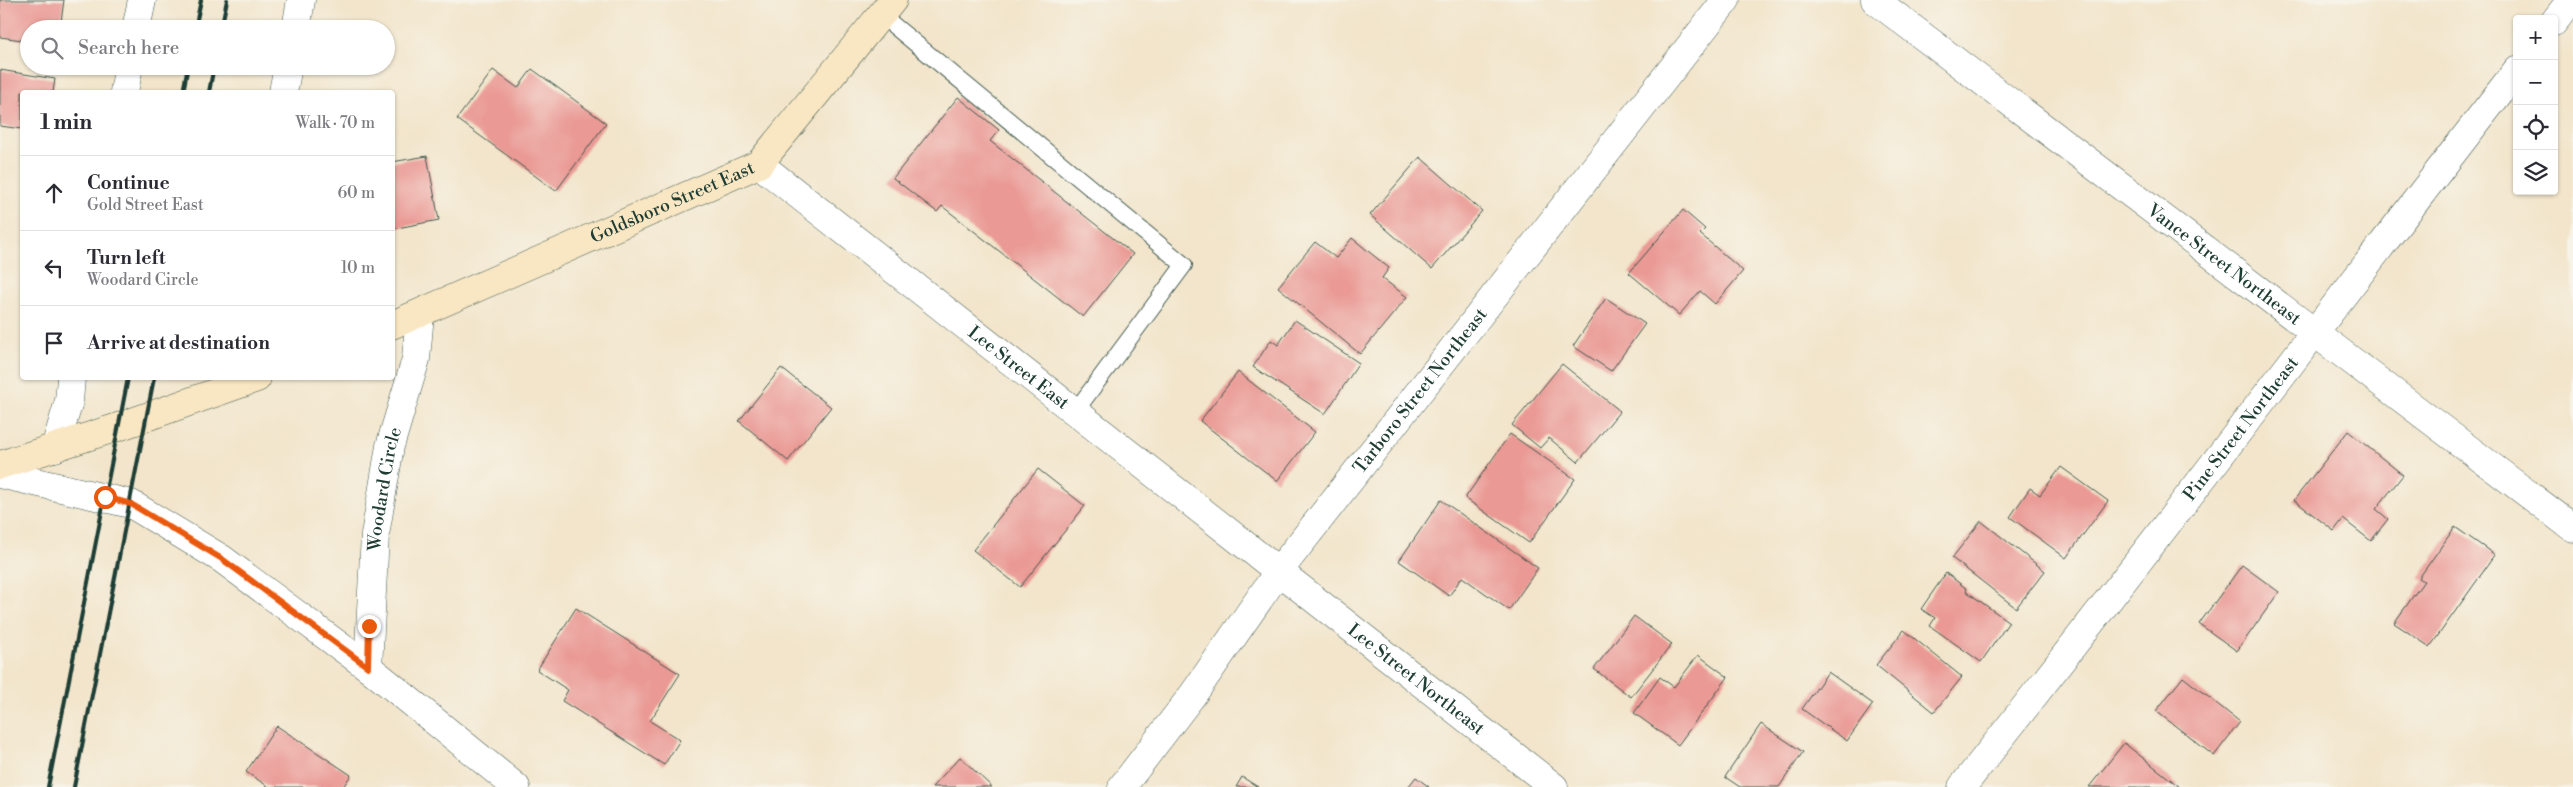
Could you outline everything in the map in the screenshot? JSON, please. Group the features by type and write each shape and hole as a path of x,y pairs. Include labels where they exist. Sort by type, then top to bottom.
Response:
{"main road":[{"name":"Goldsboro Street East","path":"395,324 759,164 887,8"},
{"path":"0,465 92,436 226,384 247,380"}],"street":[{"path":"138,20 142,0"},
{"path":"298,20 301,0"},
{"name":"Tarboro Street Northeast","path":"1122,787 1194,693 1278,572 1726,0"},
{"name":"Vance Street Northeast","path":"1875,0 2573,528"},
{"path":"2558,17 2572,0"},
{"path":"124,90 127,75"},
{"path":"283,90 286,75"},
{"name":"Pine Street Northeast","path":"1962,787 2124,582 2313,333 2513,75"},
{"name":"Lee Street East","path":"759,164 1278,572"},
{"name":"Woodard Circle","path":"368,667 375,536 390,446 416,359 420,314"},
{"path":"55,448 69,401 71,380"},
{"path":"0,474 131,504 222,559 368,667 516,787"},
{"name":"Lee Street Northeast","path":"1278,572 1554,787"}],"lane":[{"path":"887,8 1184,265 1074,413"}],"building":[{"path":"0,0 64,0 61,20 20,20 20,40 0,37"},
{"path":"532,69 606,123 556,191 457,119 493,70 518,88"},
{"path":"0,70 20,73 20,75 55,79 53,90 20,90 20,129 0,126"},
{"path":"958,97 999,130 990,141 1133,254 1083,317 942,206 937,212 893,178"},
{"path":"427,156 439,220 395,228 395,161"},
{"path":"1420,157 1482,211 1432,269 1370,215"},
{"path":"1683,210 1705,229 1700,234 1743,271 1715,304 1700,291 1679,315 1629,273"},
{"path":"1352,238 1389,268 1382,278 1407,297 1360,354 1278,287 1315,242 1336,258"},
{"path":"1606,298 1645,324 1611,371 1573,346"},
{"path":"1295,320 1359,363 1325,414 1253,367 1271,340 1278,345"},
{"path":"1562,364 1620,411 1578,462 1549,438 1540,448 1512,425"},
{"path":"781,368 831,407 788,461 739,421"},
{"path":"1238,372 1315,432 1277,481 1200,421"},
{"path":"2348,431 2403,475 2376,509 2388,519 2371,541 2343,519 2334,531 2294,500"},
{"path":"1510,434 1575,479 1529,543 1465,498"},
{"path":"2061,467 2108,501 2066,558 2010,517 2030,488 2040,495"},
{"path":"1038,469 1085,506 1020,587 973,550"},
{"path":"1441,500 1538,568 1509,610 1462,577 1449,596 1399,561"},
{"path":"1981,521 2045,571 2016,608 1952,558"},
{"path":"2455,527 2495,555 2430,647 2394,623 2424,581 2419,578"},
{"path":"2242,565 2279,592 2237,651 2199,624"},
{"path":"1946,573 1967,589 1966,591 2009,622 1981,662 1930,626 1935,618 1921,609"},
{"path":"576,608 680,674 650,721 680,740 664,765 562,701 568,690 537,670"},
{"path":"1634,616 1672,644 1631,697 1594,669"},
{"path":"1904,630 1962,677 1934,712 1876,665"},
{"path":"1698,655 1728,677 1678,745 1634,713 1660,677 1674,687"},
{"path":"1828,672 1873,704 1847,741 1802,709"},
{"path":"2183,677 2240,722 2214,756 2156,711"},
{"path":"1761,724 1803,752 1779,787 1740,787 1725,777"},
{"path":"277,726 351,775 343,787 269,787 246,772"},
{"path":"2124,743 2180,787 2089,787"},
{"path":"960,757 992,787 932,787"},
{"path":"1242,777 1258,787 1236,787"},
{"path":"1416,777 1429,787 1408,787"}],"railway":[{"path":"197,20 201,0"},
{"path":"223,20 227,0"},
{"path":"183,90 186,75"},
{"path":"209,90 212,75"},
{"path":"48,787 128,380"},
{"path":"74,787 154,380"}],"route":[{"path":"105,497 131,504 222,559 368,667 369,626"}]}
